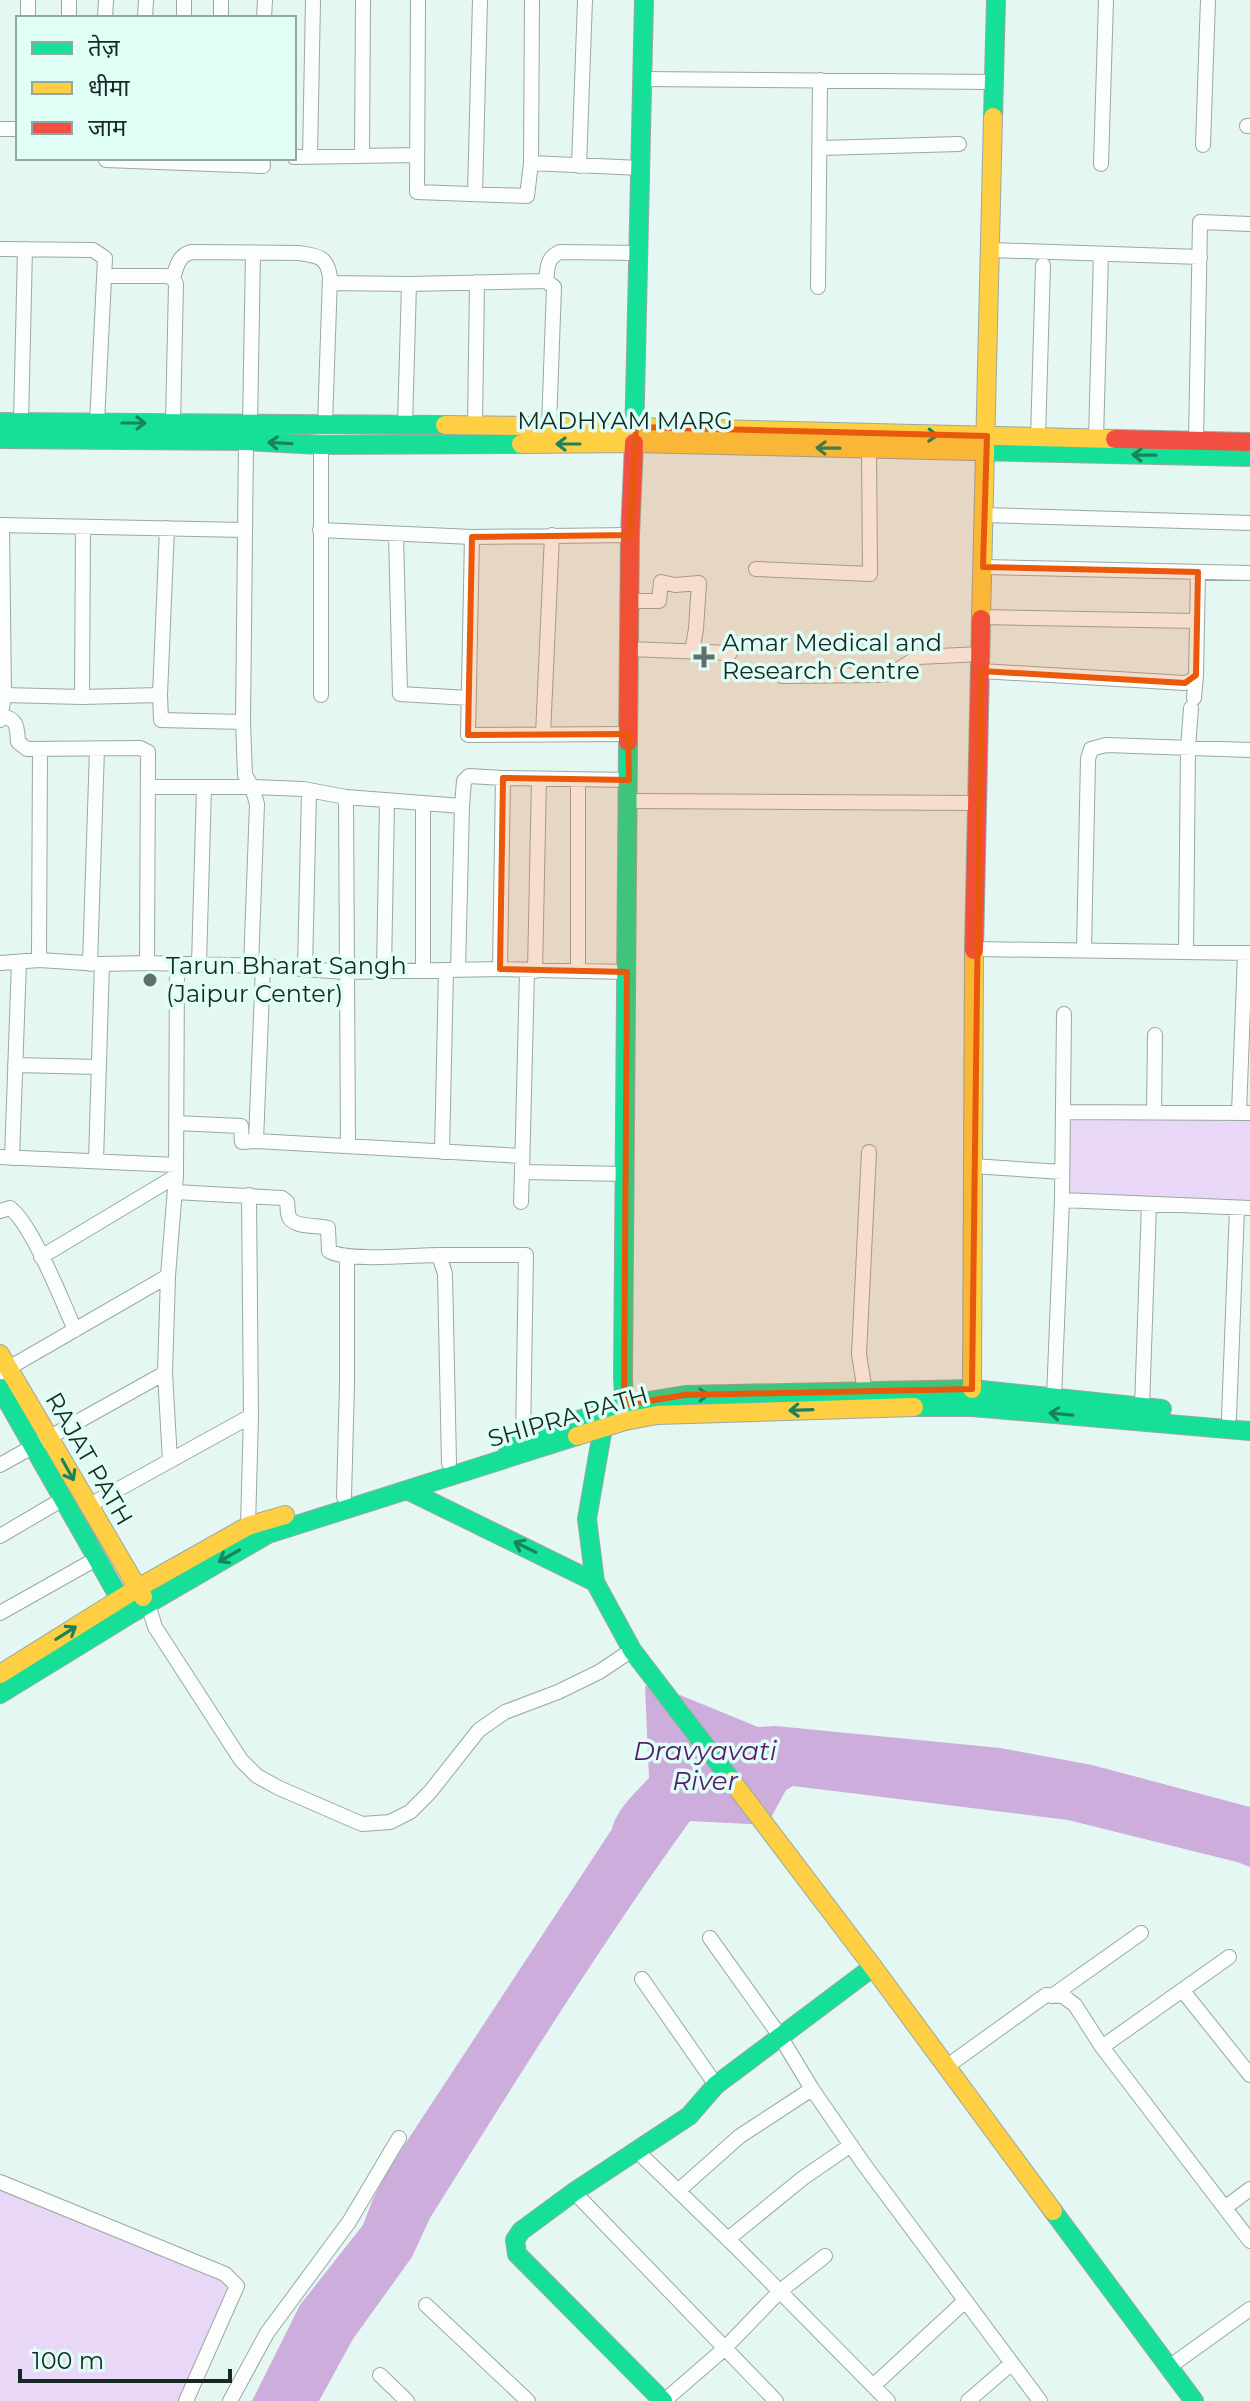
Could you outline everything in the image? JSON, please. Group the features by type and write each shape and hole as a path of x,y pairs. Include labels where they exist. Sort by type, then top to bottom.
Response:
{"street":[{"path":"310,157 313,0"},
{"path":"362,156 363,0"},
{"path":"418,0 417,192 527,196 531,163 532,0"},
{"path":"475,194 480,0"},
{"path":"579,166 585,0"},
{"path":"624,1413 630,535 636,435 644,0"},
{"path":"972,1389 974,949 996,0"},
{"path":"1101,164 1106,0"},
{"path":"1203,145 1208,0"},
{"path":"641,79 993,82"},
{"path":"818,287 820,80"},
{"path":"821,148 959,144"},
{"path":"296,157 417,155"},
{"path":"106,160 219,161 263,166 262,160"},
{"path":"531,163 641,168"},
{"path":"1196,441 1200,222 1250,224"},
{"path":"0,249 93,250 105,258 97,423"},
{"path":"21,422 25,249"},
{"path":"991,250 1200,257"},
{"path":"173,423 176,284 173,278 183,254 191,252 299,253 314,255 328,265 325,424"},
{"path":"546,281 549,260 560,252 639,253"},
{"path":"253,253 243,722 245,775 257,804 256,1141"},
{"path":"1096,439 1101,254"},
{"path":"1038,438 1043,265"},
{"path":"105,276 173,278"},
{"path":"330,283 546,281 554,287 549,426"},
{"path":"475,425 477,282"},
{"path":"405,425 409,284"},
{"name":"MADHYAM MARG","path":"0,422 173,423 321,445 636,435 987,444 1250,457"},
{"name":"MADHYAM MARG","path":"0,439 248,432 325,424 549,426 636,435 869,449 987,444 1038,438 1250,442"},
{"path":"321,445 321,695"},
{"path":"756,569 870,574 869,449"},
{"path":"985,515 1250,523"},
{"path":"147,963 149,758 145,750 40,750 22,747 18,742 15,722 11,717 1,718 4,695 1,525 245,530"},
{"path":"82,697 83,528"},
{"path":"167,528 161,720 243,722"},
{"path":"320,530 472,537 630,535"},
{"path":"396,535 400,694 469,698"},
{"path":"543,735 552,535"},
{"path":"472,537 468,735 628,734"},
{"path":"983,567 1250,573"},
{"path":"1186,952 1188,748 1196,675 1198,572"},
{"path":"630,601 659,601 661,582 675,585 699,583 692,652"},
{"path":"982,617 1197,621"},
{"path":"629,649 730,653"},
{"path":"782,676 883,675 893,673 918,657 1185,683 1196,675"},
{"path":"4,695 160,695"},
{"path":"1084,950 1088,759 1091,749 1106,745 1250,750"},
{"path":"96,1161 99,1067 97,749"},
{"path":"39,960 40,750"},
{"path":"442,1152 465,777 629,780"},
{"path":"500,969 503,778"},
{"path":"521,1202 539,779"},
{"path":"578,780 578,971"},
{"path":"149,787 303,789 346,797 462,806"},
{"path":"199,964 204,787"},
{"path":"305,969 309,791"},
{"path":"346,797 348,1146"},
{"path":"384,970 387,801"},
{"path":"630,801 977,803"},
{"path":"423,803 423,969"},
{"path":"974,949 1247,953 1245,1113 1064,1112"},
{"path":"0,963 39,960 96,964 199,964 345,972 500,969 627,972"},
{"path":"19,962 15,1065 6,1158 96,1161 176,1170"},
{"path":"170,1461 165,1373 176,1170 177,964"},
{"path":"1054,1398 1062,1200 1064,1014"},
{"path":"1154,1112 1155,1035"},
{"path":"15,1065 99,1067"},
{"path":"176,1123 241,1126 242,1142 522,1156"},
{"path":"865,1392 859,1354 869,1152"},
{"path":"973,1166 1062,1172"},
{"path":"41,1257 176,1170"},
{"path":"522,1172 626,1174"},
{"path":"175,1192 285,1200 291,1220 326,1227 329,1231 329,1251 347,1256 526,1255 523,1438"},
{"path":"248,1526 251,1416 249,1195"},
{"path":"1062,1200 1244,1208 1229,1417"},
{"path":"1142,1407 1149,1204"},
{"path":"0,1211 6,1208 14,1210 41,1257 75,1330"},
{"path":"439,1255 445,1274 449,1463"},
{"path":"344,1497 347,1256"},
{"path":"3,1365 75,1330 168,1276"},
{"name":"RAJAT PATH","path":"3,1365 42,1443 63,1499 96,1559 134,1601"},
{"path":"0,1465 165,1373"},
{"name":"RAJAT PATH","path":"0,1388 88,1506 134,1601"},
{"name":"SHIPRA PATH","path":"0,1694 248,1526 523,1438 685,1395 972,1389 1250,1419"},
{"name":"SHIPRA PATH","path":"2,1668 268,1534 603,1427 624,1413 657,1415 866,1407 972,1407 1250,1431"},
{"path":"88,1506 251,1416"},
{"path":"603,1427 587,1519 595,1582 636,1657 873,1967 1194,2401"},
{"path":"407,1490 595,1582"},
{"path":"0,1536 63,1499"},
{"path":"0,1613 96,1559"},
{"path":"134,1601 155,1627 221,1731 257,1776 362,1824 390,1822 410,1812 430,1792 479,1730 505,1712 636,1657"},
{"path":"1052,1996 1141,1933"},
{"path":"710,1938 780,2036 851,2145 1040,2401"},
{"path":"1102,2047 1229,1957"},
{"path":"825,2256 780,2291 724,2349 664,2401 517,2254 515,2240 521,2231 574,2192 689,2116 716,2085 873,1967"},
{"path":"642,1979 716,2085"},
{"path":"1183,1991 1248,2069"},
{"path":"946,2067 1046,1995 1063,1996 1075,2005 1102,2047 1250,2241"},
{"path":"678,2191 740,2136 812,2089"},
{"path":"230,2401 267,2333 349,2222 399,2138"},
{"path":"728,2239 803,2178 851,2145"},
{"path":"637,2151 888,2401"},
{"path":"0,2182 225,2274 237,2286 186,2401"},
{"path":"1226,2207 1250,2189"},
{"path":"574,2192 776,2401"},
{"path":"873,2386 965,2301"},
{"path":"426,2305 528,2401"},
{"path":"1169,2367 1250,2309"},
{"path":"968,2401 1012,2363"},
{"path":"380,2375 407,2401"}],"highlighted area":[{"path":"636,427 987,436 983,567 1198,572 1196,675 1185,683 981,671 972,1389 685,1395 624,1405 627,972 500,969 503,778 629,780 628,734 468,735 472,537 630,535"}],"shaded area":[{"path":"1064,1112 1250,1113 1250,1208 1062,1200"},
{"path":"0,2182 237,2286 186,2401 0,2401"}],"water":[{"name":"Dravyavati River","path":"645,1686 680,1695 758,1727 776,1726 1000,1748 1092,1765 1250,1807 1250,1867 1068,1820 793,1786 786,1790 767,1825 690,1821 525,2068 430,2218 412,2257 353,2339 319,2401 252,2401 300,2305 363,2225 388,2170 612,1829 622,1808 649,1778"}],"traffic: fast":[{"path":"634,443 644,0"},
{"path":"993,117 996,0"},
{"path":"0,422 445,425"},
{"path":"0,439 246,441 321,445 521,444"},
{"path":"973,451 1250,457"},
{"path":"625,1421 628,742"},
{"path":"0,1388 127,1607"},
{"path":"506,1444 624,1405 685,1395 972,1389 1162,1409"},
{"path":"914,1407 972,1407 1250,1431"},
{"path":"603,1427 587,1519 595,1582 632,1650 732,1781"},
{"path":"0,1694 268,1534 577,1436"},
{"path":"407,1490 595,1582"},
{"path":"663,2401 517,2254 515,2240 521,2231 574,2192 689,2116 716,2085 873,1967"},
{"path":"1053,2211 1194,2401"}],"traffic: slow":[{"path":"981,619 993,117"},
{"path":"445,425 1115,439"},
{"path":"521,444 635,443 973,451"},
{"path":"972,1389 974,950"},
{"path":"0,1354 143,1597"},
{"path":"577,1436 657,1415 914,1407"},
{"path":"0,1674 136,1589 248,1526 285,1515"},
{"path":"732,1781 1053,2211"}],"traffic: jam":[{"path":"1115,439 1250,442"},
{"path":"628,742 634,443"},
{"path":"974,950 981,619"}],"place":[{"name":"Amar Medical and Research Centre","path":"704,657"},
{"name":"Tarun Bharat Sangh (Jaipur Center)","path":"150,980"}]}
